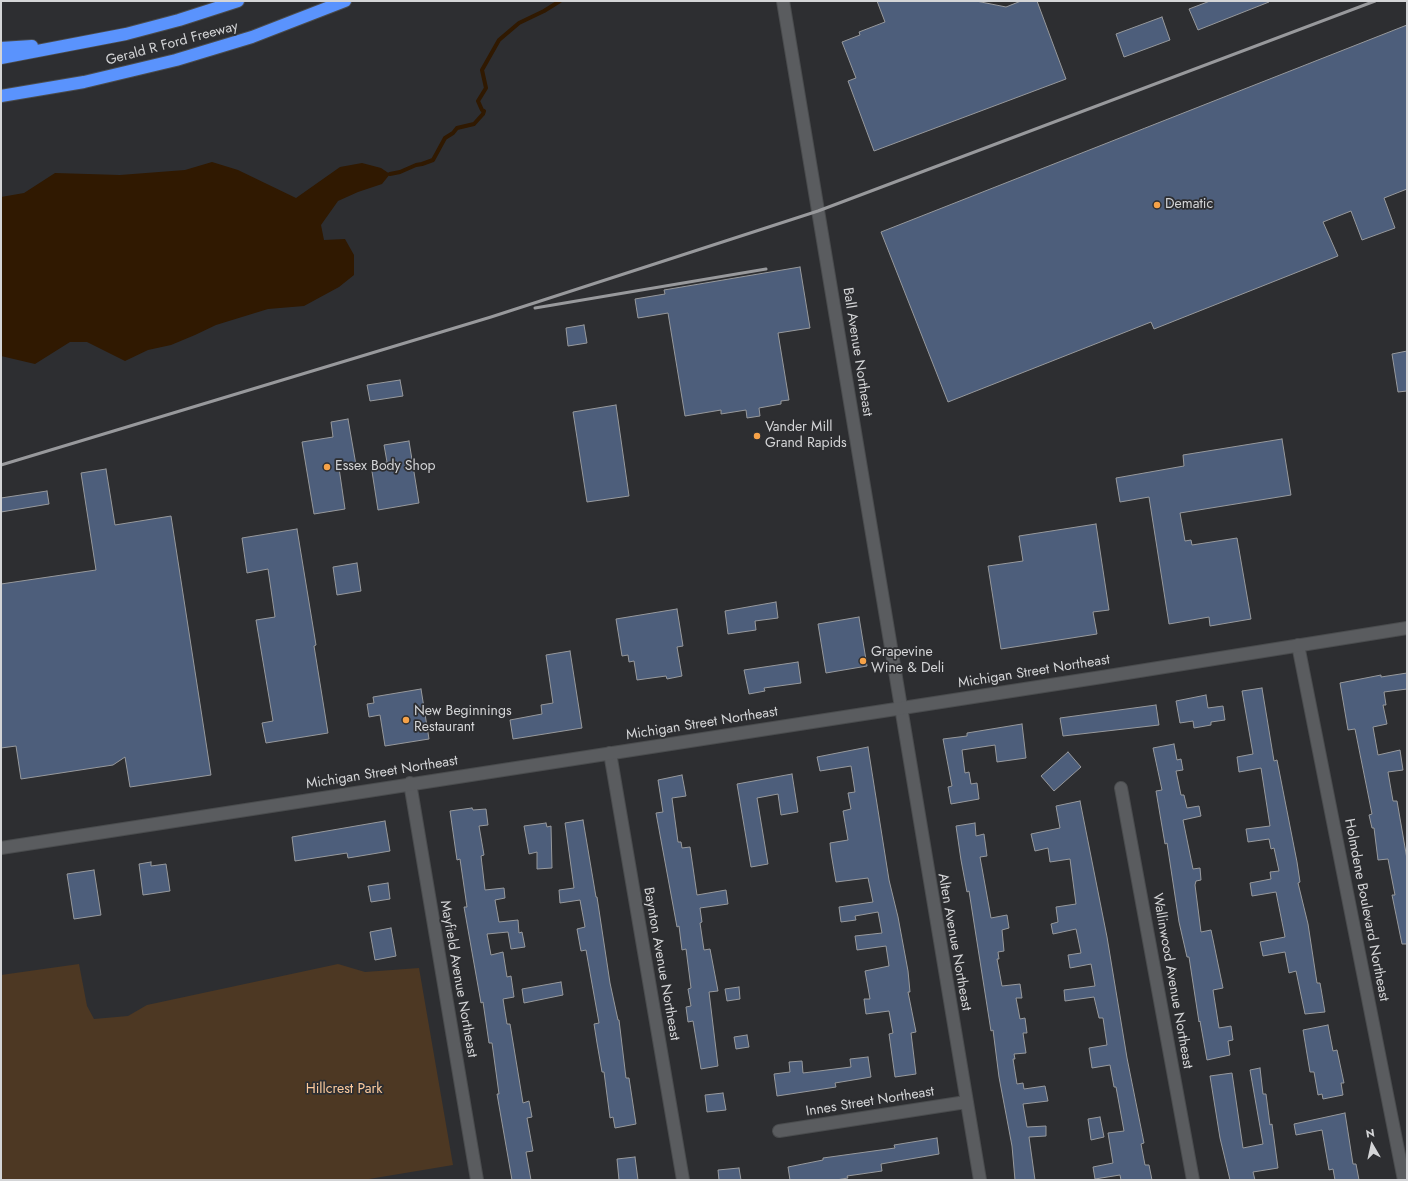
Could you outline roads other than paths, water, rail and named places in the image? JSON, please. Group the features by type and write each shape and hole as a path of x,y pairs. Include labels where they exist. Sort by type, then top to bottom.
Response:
{"highway":[{"name":"Gerald R Ford Freeway","path":"1,58 87,42 179,20 238,1"},
{"name":"Gerald R Ford Freeway","path":"1,96 84,82 176,60 252,37 345,1"},
{"path":"1,48 87,42"}],"street":[{"name":"Ball Avenue Northeast","path":"783,1 900,708"},
{"name":"Michigan Street Northeast","path":"1,848 1407,628"},
{"name":"Holmdene Boulevard Northeast","path":"1298,645 1404,1180"},
{"name":"Alten Avenue Northeast","path":"900,708 980,1180"},
{"name":"Baynton Avenue Northeast","path":"610,753 683,1180"},
{"name":"Mayfield Avenue Northeast","path":"410,783 477,1180"},
{"name":"Wallinwood Avenue Northeast","path":"1121,788 1193,1180"},
{"name":"Innes Street Northeast","path":"779,1131 966,1102"}],"waterway":[{"path":"390,174 433,160 445,138 453,133 457,128 474,124 484,111 482,110 478,101 486,88 482,70 499,40 519,23 544,11 560,1"}],"railway":[{"path":"1,465 491,317 818,211 1375,1"},
{"path":"535,308 766,269"}],"place":[{"name":"Dematic","path":"1157,205"},
{"name":"Vander Mill Grand Rapids","path":"757,436"},
{"name":"Essex Body Shop","path":"327,467"},
{"name":"Grapevine Wine & Deli","path":"863,661"},
{"name":"New Beginnings Restaurant","path":"406,720"}],"park label":[{"name":"Hillcrest Park","path":"344,1090"}]}
